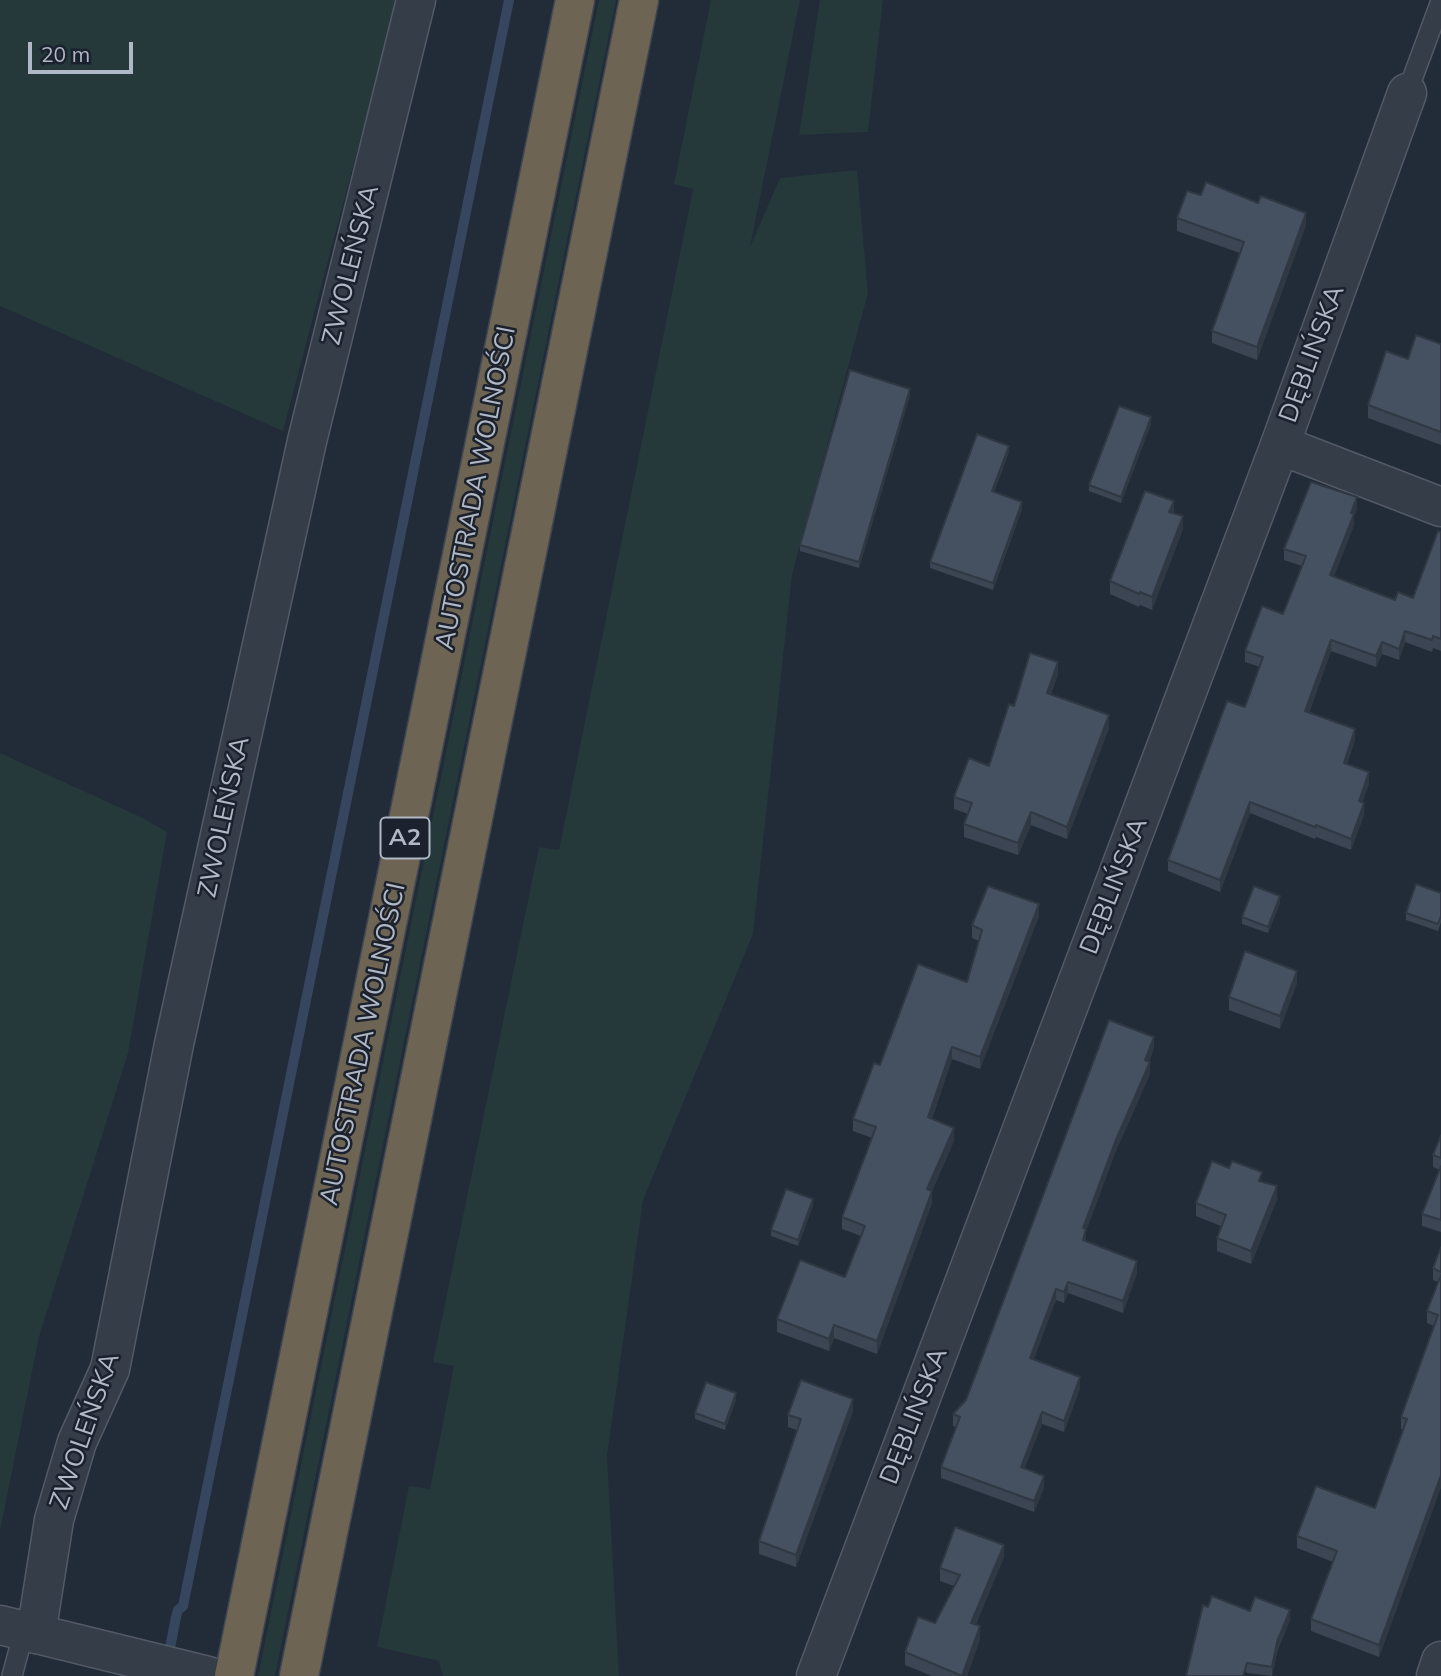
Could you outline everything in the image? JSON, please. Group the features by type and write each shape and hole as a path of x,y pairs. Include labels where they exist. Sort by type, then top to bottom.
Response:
{"highway":[{"name":"AUTOSTRADA WOLNOŚCI","path":"234,1676 575,0"},
{"name":"A2","path":"299,1676 639,0"}],"street":[{"name":"ZWOLEŃSKA","path":"20,1629 78,1442 110,1369 174,1044 301,468 415,0"},
{"name":"DĘBLIŃSKA","path":"816,1676 1280,445 1406,93"},
{"path":"1280,445 1441,507"},
{"path":"20,1629 208,1676"},
{"path":"1436,1676 1441,1661"}],"lane":[{"path":"1406,93 1441,1"},
{"path":"12,1676 20,1629"}],"shaded area":[{"path":"0,0 397,0 283,431 0,306"},
{"path":"599,0 616,0 275,1676 258,1676"},
{"path":"711,0 800,0 750,247 780,178 857,170 868,293 792,575 753,934 643,1200 607,1456 619,1676 443,1676 439,1661 377,1647 409,1486 430,1489 454,1366 433,1362 539,847 559,850 693,189 674,184"},
{"path":"820,0 883,0 868,132 799,135"},
{"path":"0,753 143,818 167,832 128,1053 39,1337 0,1531"}],"building":[{"path":"1206,182 1258,203 1261,196 1306,213 1257,347 1212,331 1244,242 1177,218 1187,191 1201,195"},
{"path":"1416,335 1441,344 1441,432 1368,405 1386,351 1408,359"},
{"path":"850,370 910,389 859,562 800,545"},
{"path":"1119,406 1151,417 1121,497 1089,485"},
{"path":"977,434 1009,446 992,491 1022,502 993,583 930,562"},
{"path":"1311,482 1357,497 1351,513 1354,514 1330,575 1395,600 1398,592 1413,598 1438,531 1441,532 1441,639 1433,636 1432,640 1405,631 1399,649 1382,642 1376,656 1331,640 1305,711 1355,729 1344,763 1369,772 1359,801 1364,803 1351,839 1250,802 1220,880 1168,860 1227,701 1245,707 1263,657 1245,651 1262,606 1283,614 1306,556 1284,549"},
{"path":"1145,491 1174,501 1169,512 1183,516 1152,597 1110,581"},
{"path":"1030,653 1058,662 1047,693 1109,715 1067,827 1031,812 1018,843 964,824 972,803 954,797 969,758 989,766 1009,704 1014,706"},
{"path":"1416,884 1441,893 1441,916 1438,924 1406,913"},
{"path":"988,886 1039,904 980,1057 952,1047 928,1117 954,1128 927,1189 932,1191 877,1341 834,1325 829,1339 777,1319 800,1260 845,1277 865,1226 842,1217 876,1127 853,1119 874,1063 880,1065 918,964 967,982 982,930 972,925"},
{"path":"1254,886 1280,896 1268,927 1242,917"},
{"path":"1245,951 1297,971 1280,1016 1229,997"},
{"path":"1109,1020 1154,1037 1145,1060 1150,1062 1115,1142 1083,1228 1086,1229 1083,1240 1137,1261 1123,1301 1068,1282 1064,1292 1056,1289 1030,1358 1080,1377 1064,1421 1042,1412 1021,1467 1044,1476 1034,1501 941,1467 960,1417 953,1414 966,1400"},
{"path":"1441,1135 1441,1158 1433,1155"},
{"path":"1212,1161 1229,1168 1232,1161 1262,1172 1259,1181 1277,1186 1251,1251 1217,1238 1226,1215 1196,1203"},
{"path":"1441,1166 1441,1220 1422,1214"},
{"path":"786,1189 813,1199 798,1240 771,1230"},
{"path":"1441,1247 1441,1272 1433,1268"},
{"path":"1441,1275 1441,1475 1379,1645 1311,1619 1337,1551 1297,1536 1316,1486 1375,1508 1407,1419 1401,1417 1438,1315 1427,1311"},
{"path":"801,1380 853,1399 796,1555 759,1541 801,1419 788,1415"},
{"path":"706,1382 736,1393 725,1424 695,1413"},
{"path":"955,1527 1004,1545 971,1623 980,1626 962,1676 905,1652 918,1617 935,1623 960,1575 940,1568"},
{"path":"1212,1596 1250,1611 1255,1597 1290,1610 1277,1642 1272,1667 1247,1663 1243,1676 1186,1676 1203,1605 1208,1607"}],"waterway":[{"path":"168,1658 178,1610 183,1606 509,0"}]}
